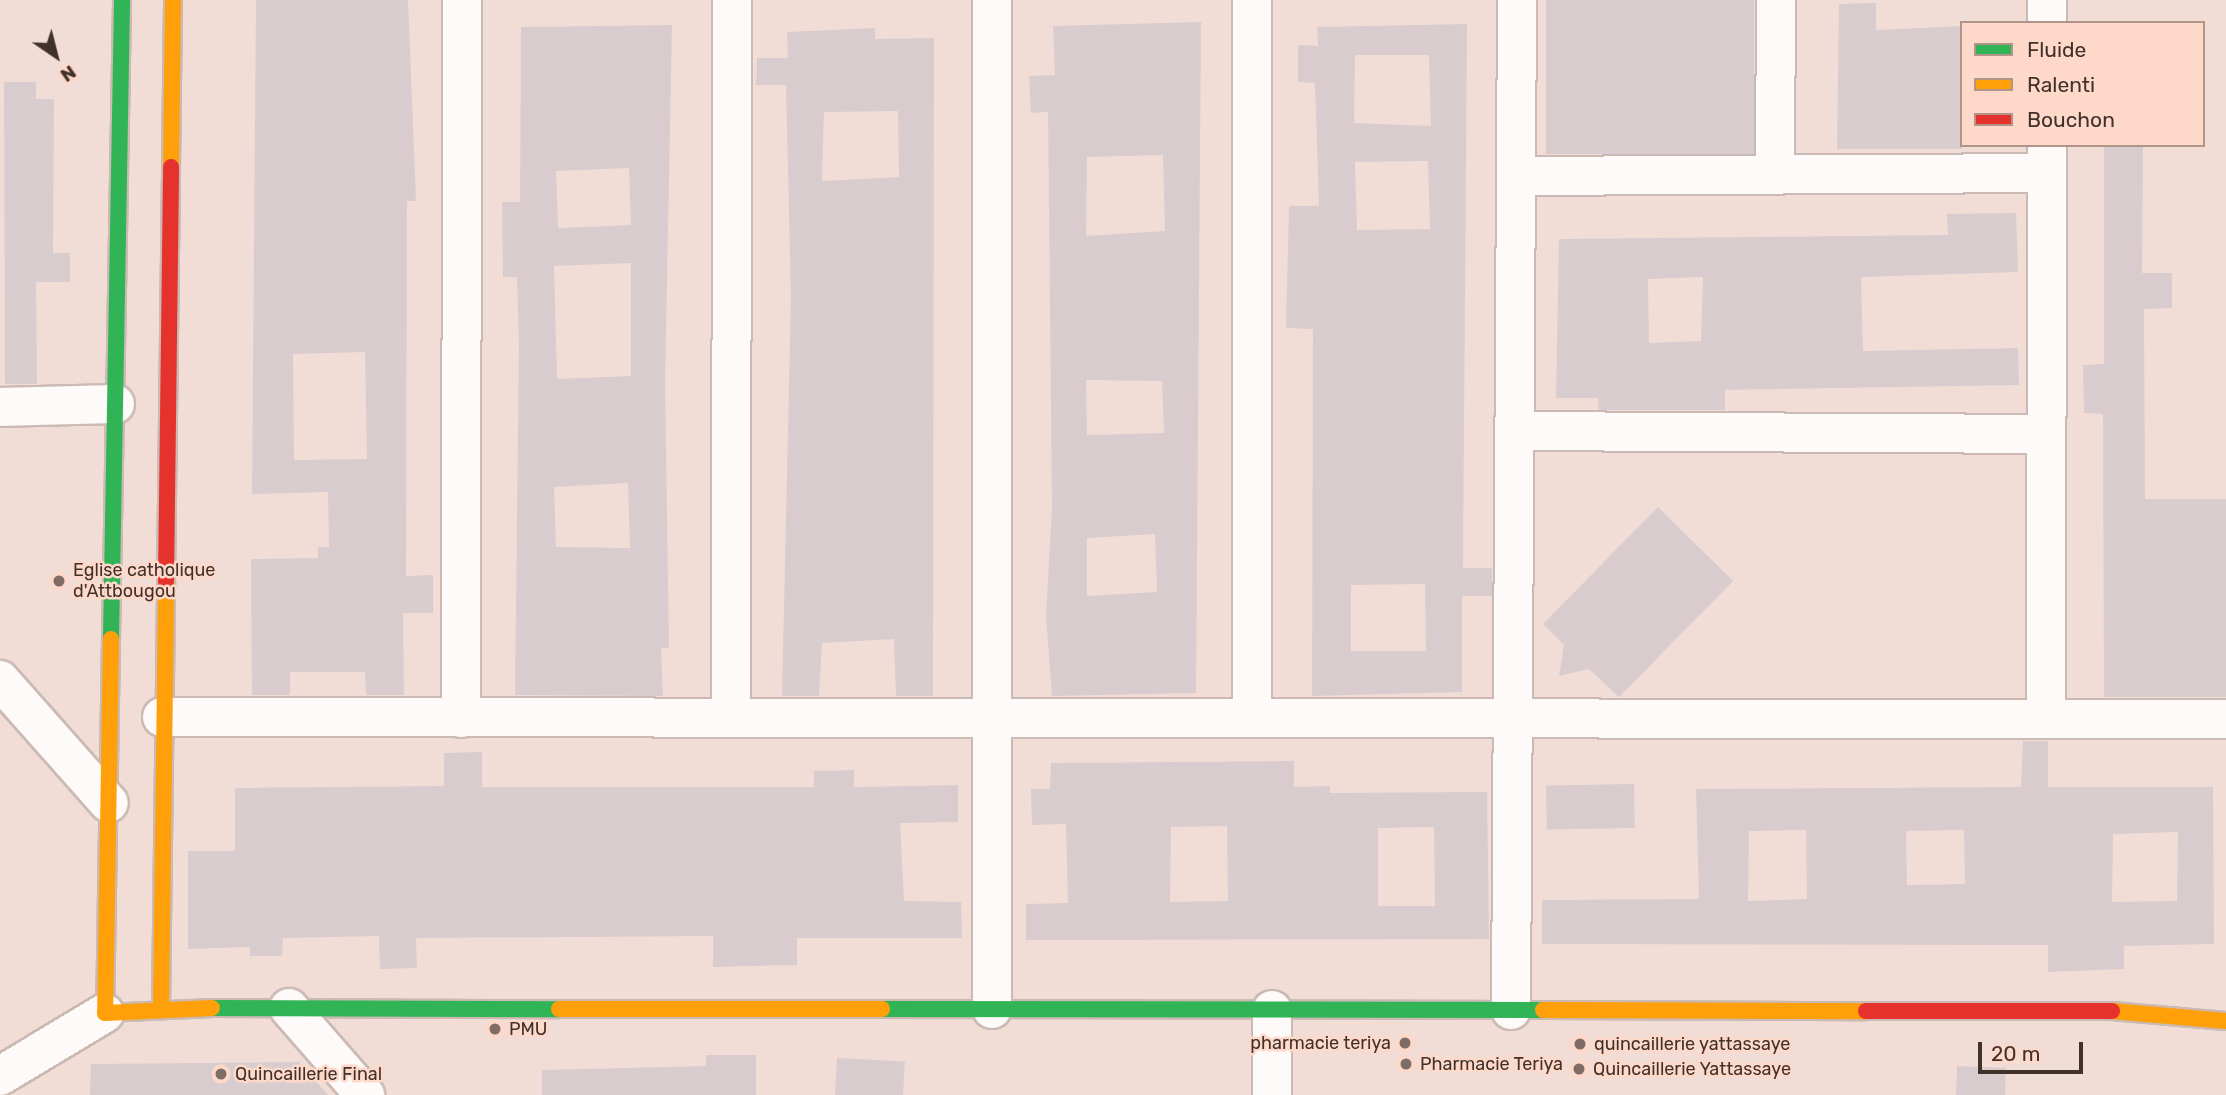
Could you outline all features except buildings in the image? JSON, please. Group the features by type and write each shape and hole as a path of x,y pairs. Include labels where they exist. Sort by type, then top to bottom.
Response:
{"street":[{"path":"105,1013 122,0"},
{"path":"161,1008 162,717 173,0"},
{"path":"461,718 462,0"},
{"path":"732,0 732,718"},
{"path":"992,0 992,1009"},
{"path":"1252,0 1252,718"},
{"path":"1511,1010 1517,0"},
{"path":"1775,175 1776,0"},
{"path":"2047,0 2047,21"},
{"path":"1516,176 1775,175 2047,159 2046,719"},
{"path":"0,407 115,404"},
{"path":"1514,430 2046,434"},
{"path":"0,680 109,803"},
{"path":"162,717 2226,719"},
{"path":"0,1076 105,1013 161,1008 2120,1011 2226,1020"},
{"path":"289,1008 365,1095"},
{"path":"1272,1010 1272,1095"}],"traffic: fast":[{"path":"111,639 122,0"},
{"path":"212,1008 559,1009"},
{"path":"882,1009 1543,1010"}],"traffic: slow":[{"path":"171,167 173,0"},
{"path":"161,1008 166,582"},
{"path":"111,639 105,1013 212,1008"},
{"path":"559,1009 882,1009"},
{"path":"1543,1010 1866,1011"},
{"path":"2112,1011 2226,1021"}],"traffic: jam":[{"path":"166,582 171,167"},
{"path":"1866,1011 2112,1011"}],"place":[{"name":"Eglise catholique d'Attbougou","path":"59,581"},
{"name":"PMU","path":"495,1029"},
{"name":"pharmacie teriya","path":"1405,1043"},
{"name":"quincaillerie yattassaye","path":"1580,1044"},
{"name":"Pharmacie Teriya","path":"1406,1064"},
{"name":"Quincaillerie Yattassaye","path":"1579,1069"},
{"name":"Quincaillerie Final","path":"221,1074"}]}
